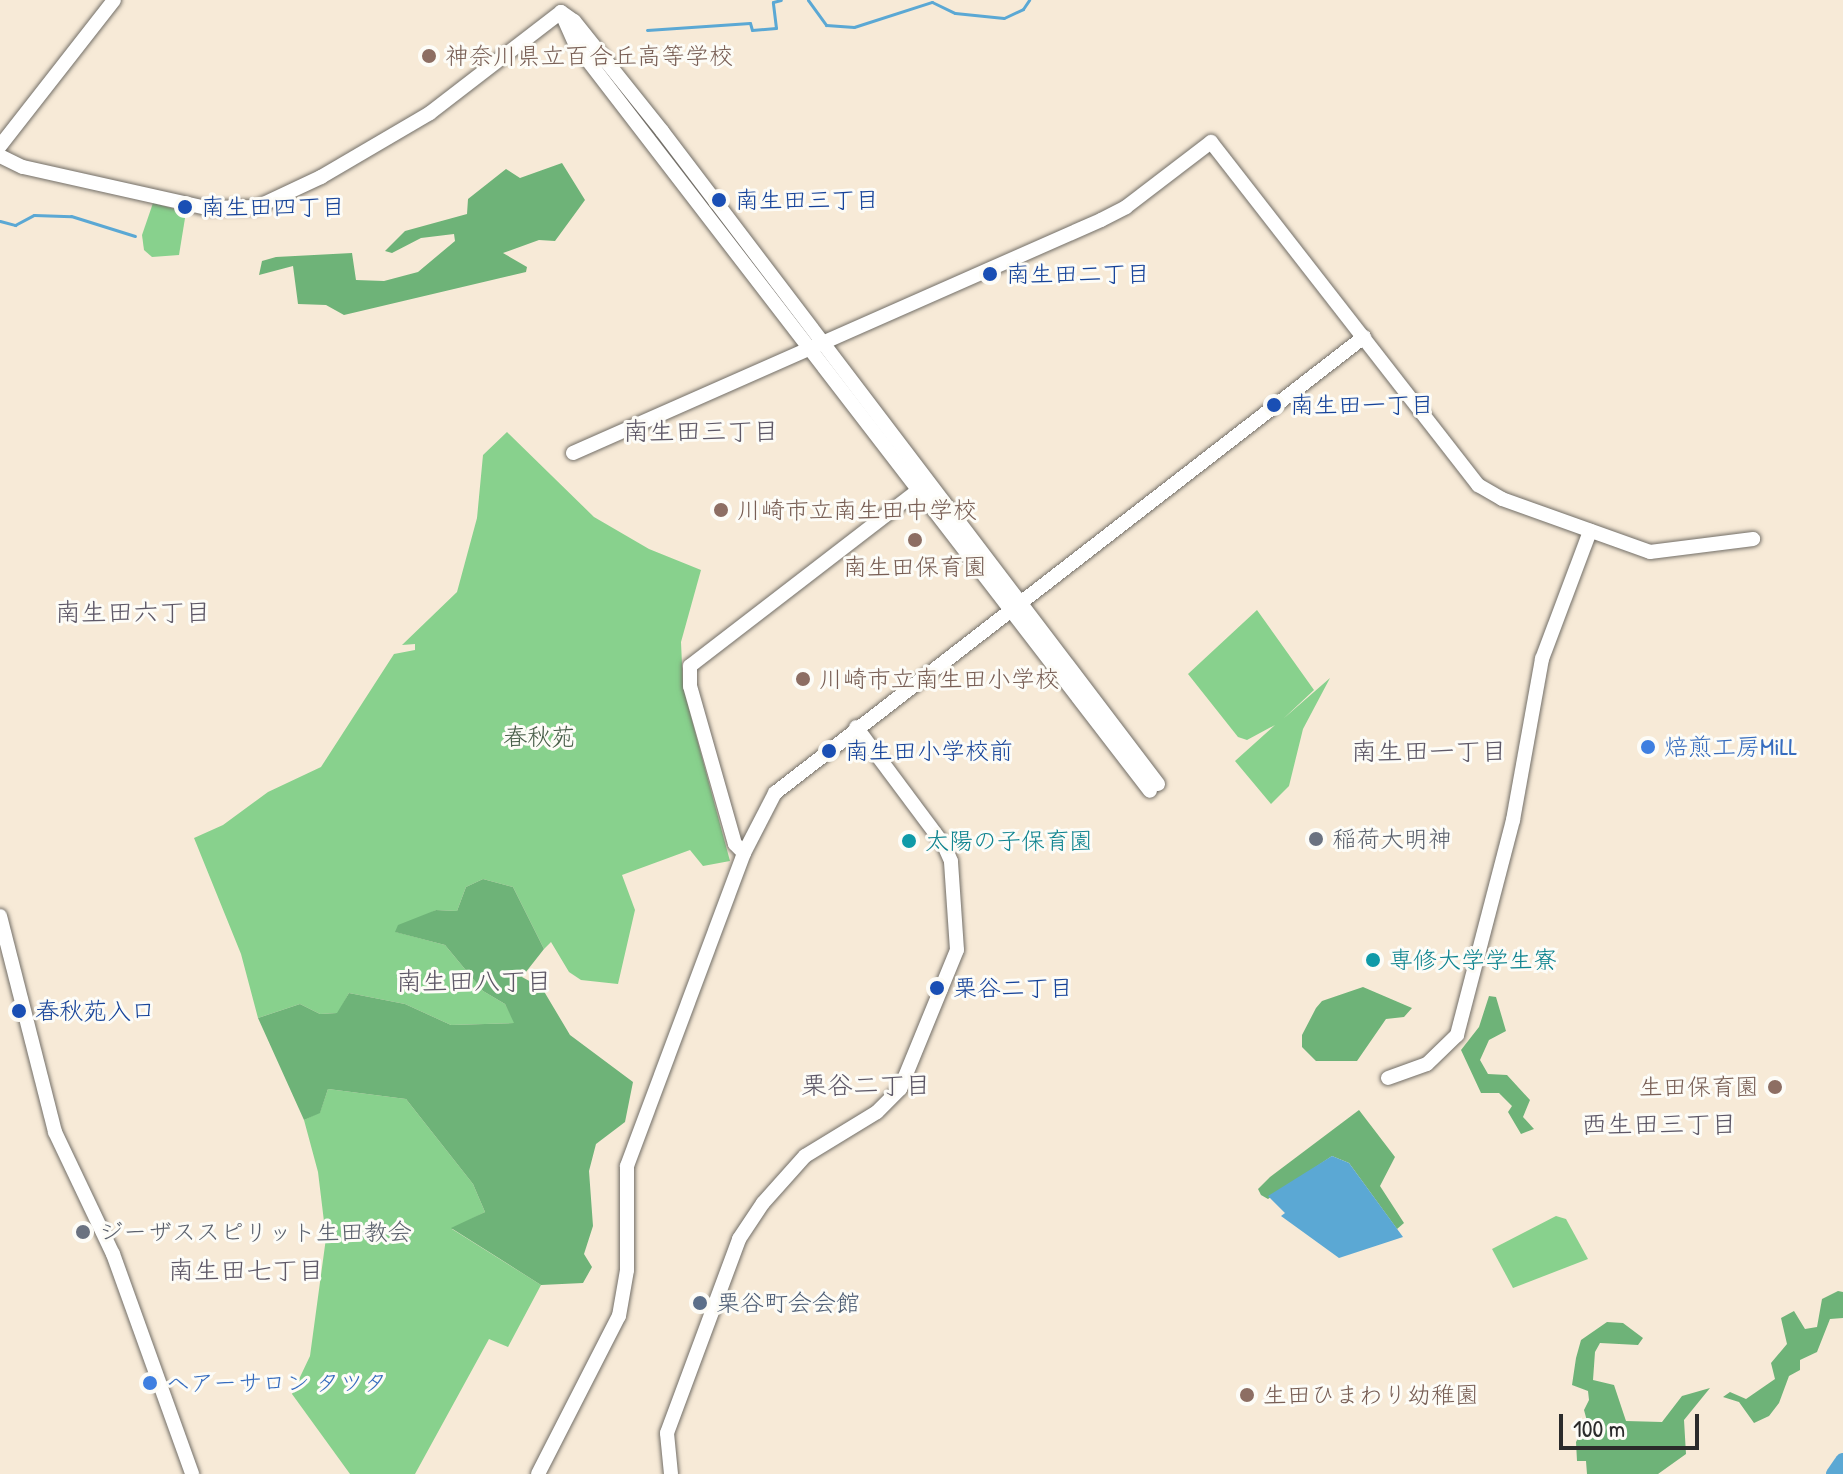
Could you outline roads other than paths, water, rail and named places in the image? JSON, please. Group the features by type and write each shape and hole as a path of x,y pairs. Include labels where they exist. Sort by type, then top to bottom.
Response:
{"street":[{"path":"0,146 114,0"},
{"path":"0,156 23,167 206,208 257,207 321,177 430,113 561,12 574,21 662,131 814,347 1154,788"},
{"path":"573,453 1126,207 1211,142 1478,485 1502,499 1650,552 1753,539"},
{"path":"538,1474 619,1316 627,1270 627,1166 744,853 775,793 856,727 1364,337"},
{"path":"744,853 735,844 690,686 690,666 923,486"},
{"path":"1388,1078 1427,1064 1457,1035 1513,820 1542,659 1590,531"},
{"path":"671,1474 667,1433 739,1239 763,1203 805,1156 877,1112 900,1089 957,950 951,861 944,845 856,727"},
{"path":"0,916 55,1132 126,1285 192,1474"}],"water":[{"path":"1332,1156 1349,1163 1403,1237 1339,1258 1281,1216 1285,1213 1268,1196"}],"waterway":[{"path":"647,30 750,23 752,30 776,28 773,2 781,0"},
{"path":"808,0 826,25 854,27 932,2 955,13 1004,18 1023,9 1029,0"},
{"path":"0,221 15,225 34,215 71,216 135,236"},
{"path":"1834,1474 1843,1461"}],"place":[{"name":"神奈川県立百合丘高等学校","path":"429,56"},
{"name":"南生田三丁目","path":"719,200"},
{"name":"南生田四丁目","path":"185,207"},
{"name":"南生田二丁目","path":"990,274"},
{"name":"南生田一丁目","path":"1274,405"},
{"name":"川崎市立南生田中学校","path":"721,510"},
{"name":"南生田保育園","path":"915,540"},
{"name":"川崎市立南生田小学校","path":"803,679"},
{"name":"焙煎工房MiLL","path":"1648,747"},
{"name":"南生田小学校前","path":"829,751"},
{"name":"稲荷大明神","path":"1316,839"},
{"name":"太陽の子保育園","path":"909,841"},
{"name":"専修大学学生寮","path":"1373,960"},
{"name":"栗谷二丁目","path":"937,988"},
{"name":"春秋苑入口","path":"19,1011"},
{"name":"生田保育園","path":"1775,1087"},
{"name":"ジーザススピリット生田教会","path":"83,1232"},
{"name":"栗谷町会会館","path":"700,1303"},
{"name":"ヘアーサロン タツタ","path":"150,1383"},
{"name":"生田ひまわり幼稚園","path":"1247,1395"}],"district":[{"name":"南生田三丁目","path":"701,431"},
{"name":"南生田六丁目","path":"133,612"},
{"name":"南生田一丁目","path":"1429,751"},
{"name":"南生田八丁目","path":"474,981"},
{"name":"栗谷二丁目","path":"866,1085"},
{"name":"西生田三丁目","path":"1659,1124"},
{"name":"南生田七丁目","path":"246,1270"}],"park label":[{"name":"春秋苑","path":"539,737"}]}
